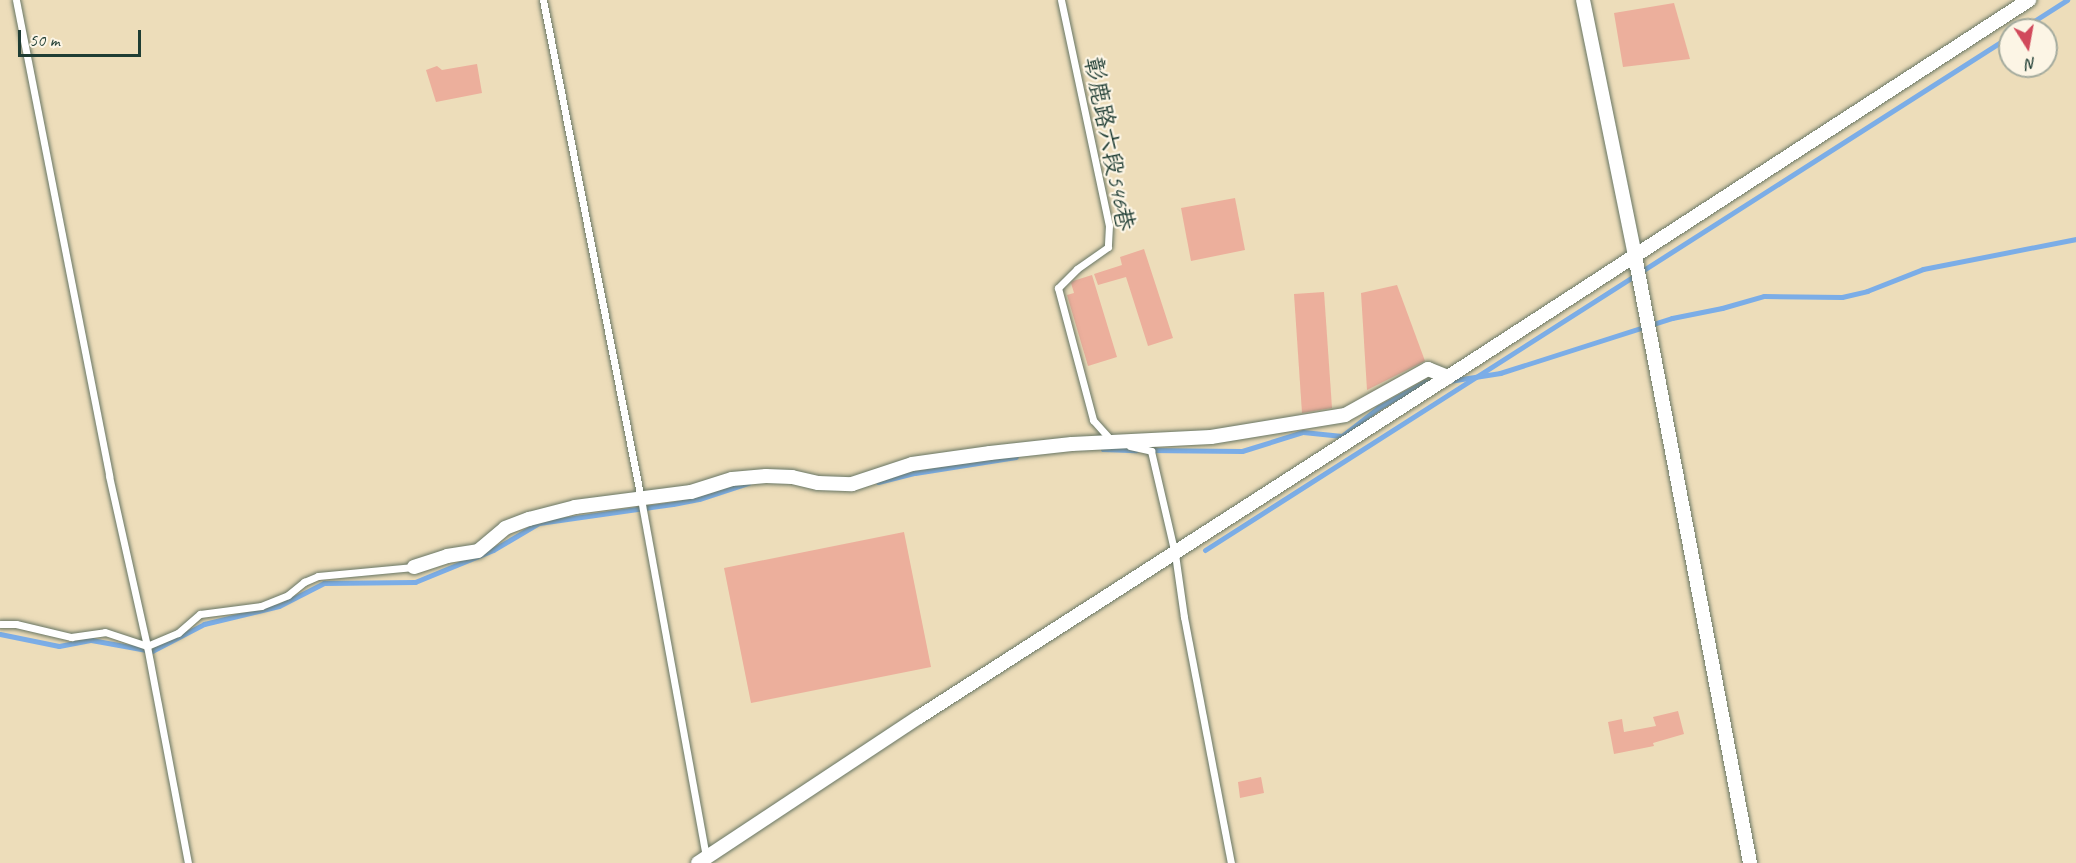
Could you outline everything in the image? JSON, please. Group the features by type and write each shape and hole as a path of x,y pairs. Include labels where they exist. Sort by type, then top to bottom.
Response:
{"street":[{"path":"1583,0 1635,256 1750,863"},
{"path":"704,861 919,717 2029,0"},
{"path":"414,567 447,556 478,551 506,528 529,519 575,507 691,492 732,479 766,476 792,477 818,483 852,484 912,464 990,453 1112,441 1211,437 1345,415 1428,369 1448,377"}],"lane":[{"path":"16,0 109,476 147,646 188,863"},
{"path":"543,0 640,499 704,861"},
{"name":"彰鹿路六段546巷","path":"1061,0 1109,225 1108,247 1077,269 1058,288 1093,420 1112,441"},
{"path":"1112,441 1151,451 1174,554 1231,863"},
{"path":"0,624 16,624 71,638 105,632 147,646 178,633 200,614 261,606 288,595 304,582 318,576 414,567"}],"building":[{"path":"1674,3 1690,59 1623,67 1614,13"},
{"path":"477,64 482,93 436,102 426,70 437,66 442,70"},
{"path":"1235,198 1245,250 1191,261 1181,208"},
{"path":"1144,249 1173,338 1148,346 1126,277 1098,285 1094,274 1122,265 1120,257"},
{"path":"1092,275 1117,357 1088,366 1067,295 1074,293 1071,283 1073,281"},
{"path":"1397,285 1425,361 1367,390 1361,293"},
{"path":"1324,292 1332,408 1302,413 1294,294"},
{"path":"904,532 931,667 751,703 724,568"},
{"path":"1678,711 1684,734 1653,743 1654,746 1614,754 1608,722 1622,719 1624,732 1656,726 1653,717"},
{"path":"1261,777 1264,793 1240,798 1238,782"}],"waterway":[{"path":"2039,18 2067,0"},
{"path":"1205,550 1998,44"},
{"path":"1449,381 1500,373 1672,318 1722,308 1764,296 1842,297 1867,291 1923,269 2076,239"},
{"path":"1148,450 1242,451 1303,432 1342,436 1378,408 1425,382 1434,381"},
{"path":"1103,449 1136,450"},
{"path":"878,482 915,473 1016,457"},
{"path":"0,634 59,646 91,640 152,651 204,624 279,606 324,583 415,582 493,550 539,523 673,504 699,499 748,483"}]}
